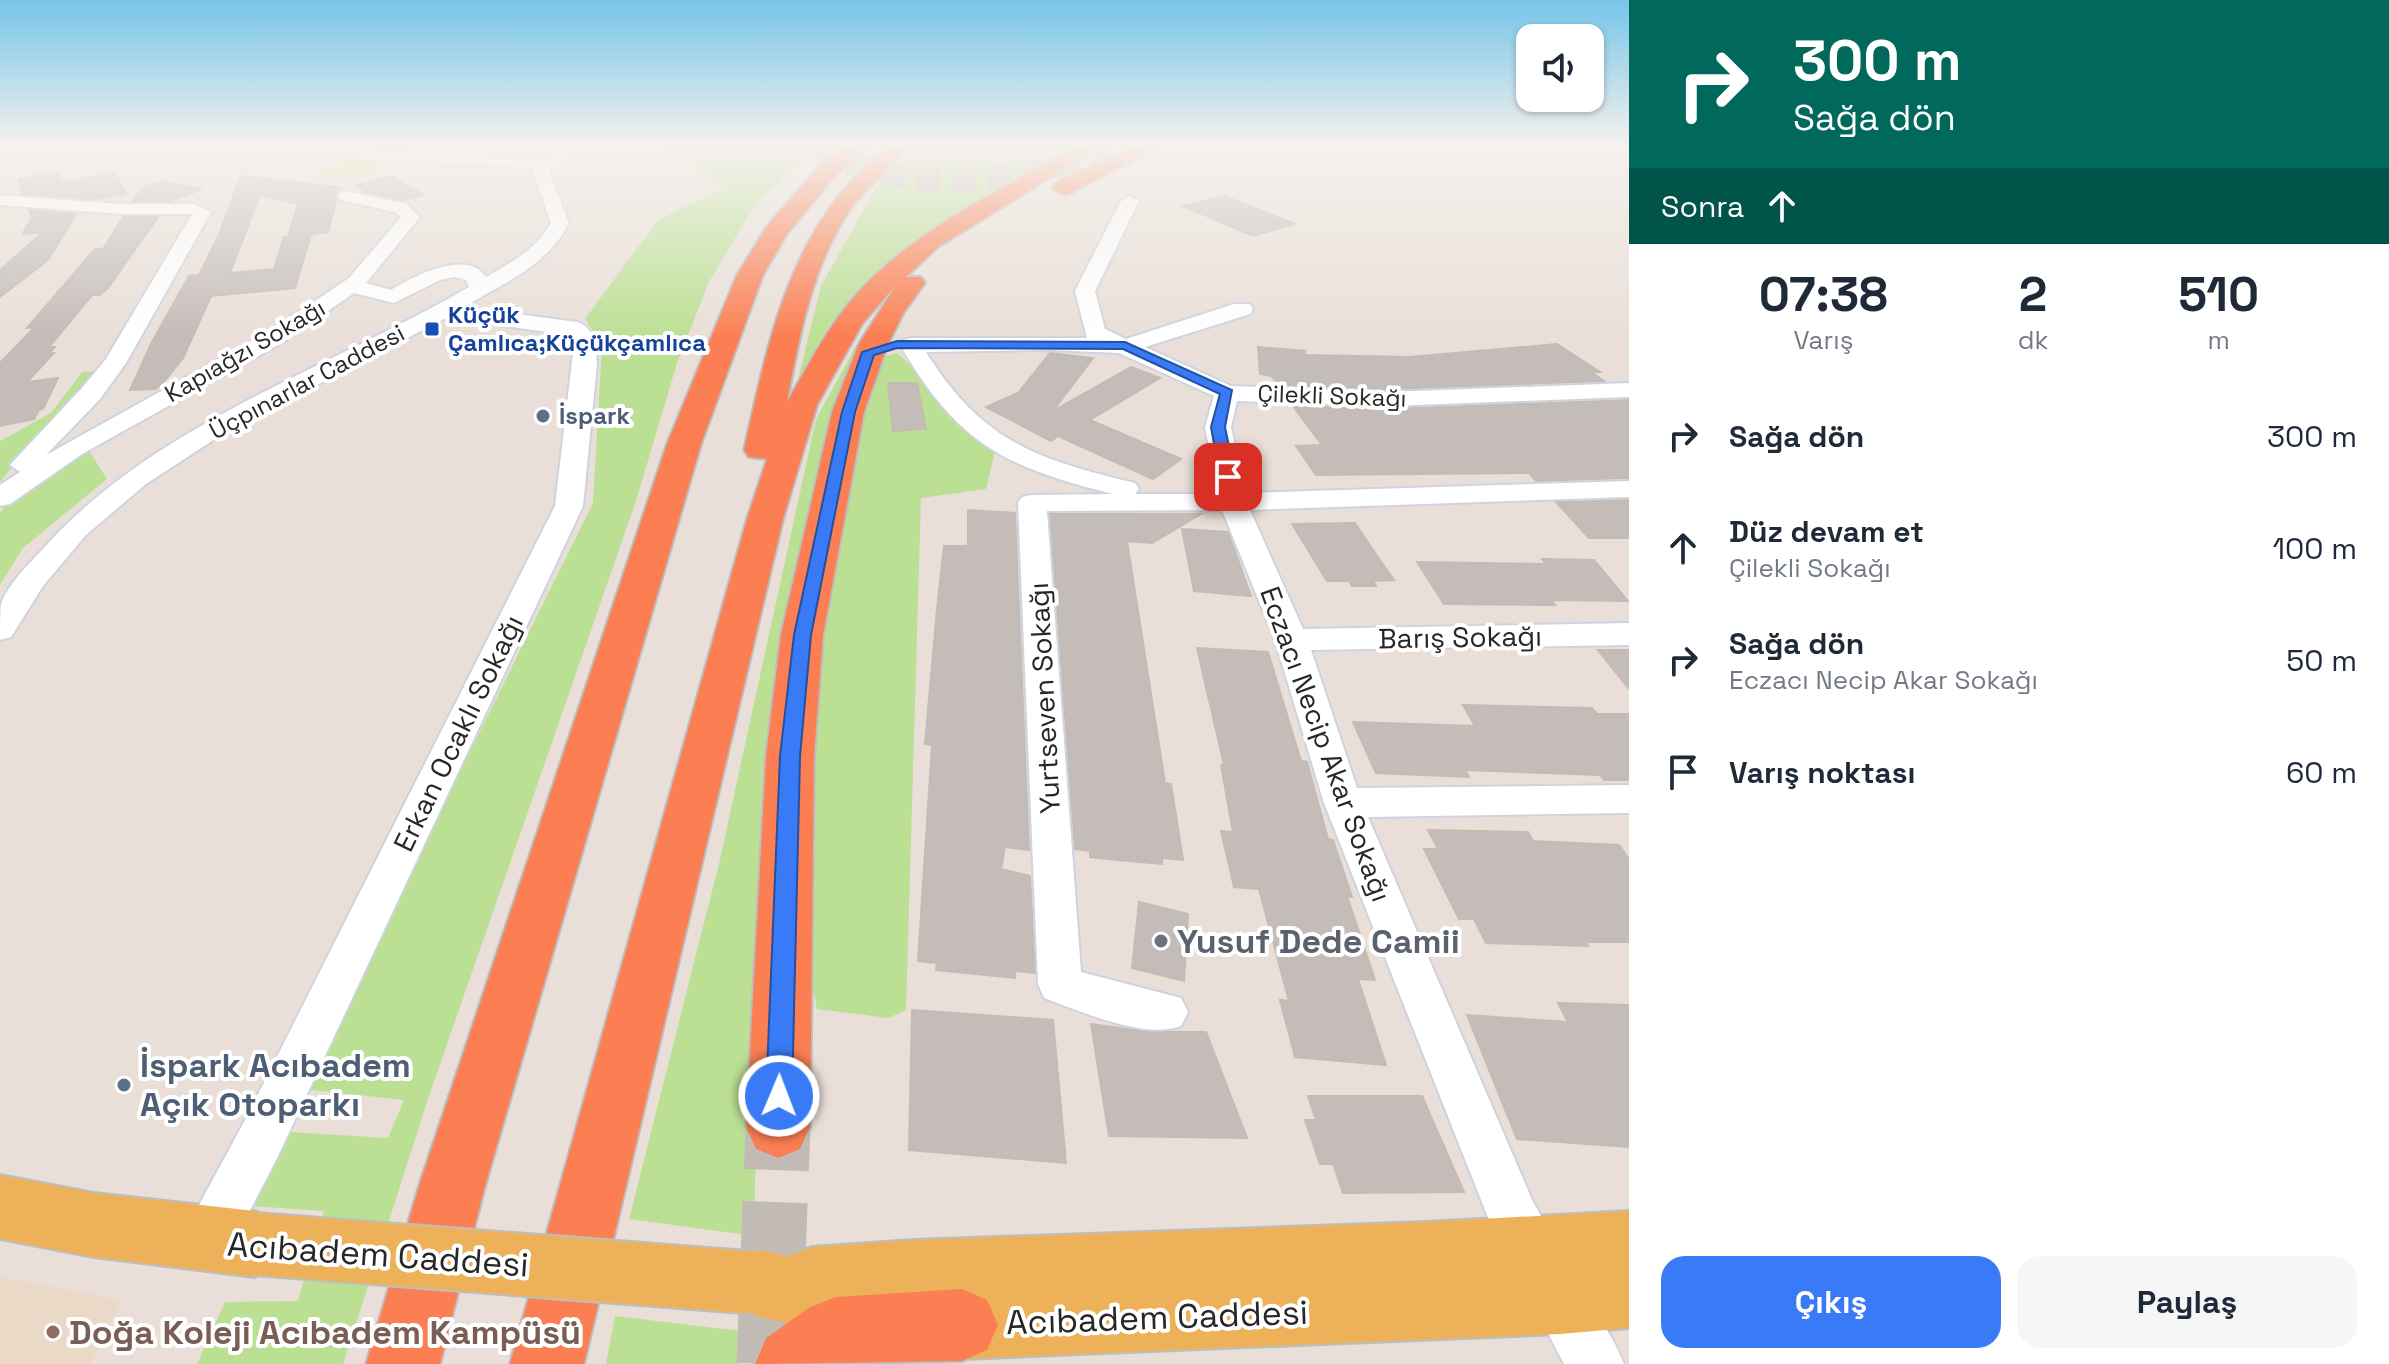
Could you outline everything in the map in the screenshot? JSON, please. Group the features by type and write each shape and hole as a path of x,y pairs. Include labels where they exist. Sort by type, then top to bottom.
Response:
{"highway":[{"path":"715,361 731,274 753,231 769,211"},
{"path":"403,1364 466,1141 684,444 750,275 776,231 793,211"},
{"path":"682,841 783,345 803,281 824,228 836,211"},
{"path":"547,1364 765,519 801,405 828,354 874,291 929,242 982,211"},
{"path":"778,1127 789,772 802,635 848,412 868,352 899,297 935,257 1014,211"},
{"path":"868,352 897,344 911,345 899,297"},
{"path":"792,1364 836,1333 962,1325"}],"main road":[{"name":"Acıbadem Caddesi","path":"0,1207 231,1242 758,1283 962,1325 1546,1276 1629,1244"},
{"name":"Acıbadem Caddesi","path":"758,1283 949,1270 1311,1262 1546,1276 1629,1294"}],"street":[{"path":"0,498 34,452 92,393 113,364 155,299 202,212 199,211"},
{"name":"Kapıağzı Sokağı","path":"0,498 73,448 272,339 351,286 411,217 404,211"},
{"name":"Üçpınarlar Caddesi","path":"0,630 31,581 76,529 136,478 212,430 443,311 529,260 550,242 560,223 555,211"},
{"name":"Çilekli Sokağı","path":"1125,211 1085,291 1095,333 1227,393 1389,399 1629,390"},
{"path":"351,286 394,297 423,279 466,271 475,276 480,289"},
{"path":"1242,309 1191,328 1125,346 1048,343 911,345 924,369 965,419 1002,448 1074,477 1143,494 1233,502 1629,489"},
{"name":"Erkan Ocaklı Sokağı","path":"231,1242 261,1139 569,506 585,364 585,344 577,329 443,311"},
{"name":"Eczacı Necip Akar Sokağı","path":"1227,393 1218,427 1233,502 1291,640 1343,803 1515,1220 1595,1364"},
{"name":"Yurtseven Sokağı","path":"1165,1012 1096,997 1060,984 1032,503 1233,502"},
{"name":"Barış Sokağı","path":"1291,640 1629,634"},
{"path":"1343,803 1629,799"}],"shaded area":[{"name":"Doğa Koleji Acıbadem Kampüsü","path":"0,1277 122,1300 91,1364 0,1364"}],"green space":[{"path":"677,211 751,211 709,282 677,363 636,501 429,1096 343,1364 197,1364 225,1302 298,1301 324,1211 252,1206 289,1132 388,1138 404,1100 303,1089 593,503 602,345 585,319 658,220"},
{"path":"863,211 964,211 923,236 869,281 837,315 798,380 821,286"},
{"path":"875,325 858,351 757,1091 754,1236 629,1219 719,864 816,419 867,326"},
{"path":"897,353 998,439 986,489 921,498 906,1010 888,1018 817,1009 808,962 808,761 818,638 850,455 881,357"},
{"path":"99,371 0,482 0,441 51,413 82,372"},
{"path":"86,446 107,479 23,548 0,585 0,513 11,497"},
{"path":"615,1316 766,1334 740,1364 606,1364"}],"building":[{"path":"29,211 76,214 48,260 0,297 0,270 43,232 22,234 32,219"},
{"path":"228,211 254,211 230,273 274,269 296,211 334,211 328,232 313,234 310,238 295,288 211,296 183,358 167,378 156,389 130,390 152,342 189,276 199,275"},
{"path":"1194,211 1261,211 1295,224 1253,236"},
{"path":"123,217 158,217 108,288 100,295 92,295 49,347 55,347 49,353 54,353 27,382 58,378 43,409 34,419 0,426 0,363 35,327 27,328 95,249 103,249"},
{"path":"1557,344 1600,372 1591,372 1604,381 1389,389 1278,385 1272,376 1260,374 1258,347 1305,351 1305,355 1409,357"},
{"path":"1050,353 1093,358 1053,411 1131,367 1160,378 1090,420 1181,459 1153,479 1058,436 1051,441 986,407 1018,393"},
{"path":"888,383 917,383 926,429 893,431"},
{"path":"1629,400 1629,478 1536,481 1529,473 1316,475 1296,446 1322,445 1293,406 1389,409"},
{"path":"1629,500 1629,538 1589,538 1556,502"},
{"path":"968,510 1015,513 1029,850 1005,847 1001,869 1030,876 1035,973 1015,971 1015,978 936,970 937,963 918,961 932,745 925,744 937,609 944,546 968,546"},
{"path":"1050,514 1201,514 1152,543 1127,541 1165,783 1171,784 1183,860 1162,858 1162,864 1117,860 1090,857 1090,851 1075,849"},
{"path":"1355,523 1394,580 1373,581 1376,586 1352,586 1349,581 1327,581 1292,524"},
{"path":"1182,529 1228,532 1251,596 1194,591"},
{"path":"1542,559 1594,560 1628,601 1551,600 1555,605 1444,604 1417,562 1546,564"},
{"path":"1197,648 1268,652 1301,761 1307,762 1328,839 1333,840 1352,897 1347,896 1375,980 1358,979 1386,1065 1295,1057 1280,1000 1289,1001 1259,889 1234,887 1221,831 1233,832 1221,765 1224,765"},
{"path":"1598,650 1629,650 1629,689"},
{"path":"1463,705 1592,708 1597,714 1629,714 1629,780 1604,780 1600,775 1465,770 1469,777 1376,773 1353,722 1475,726"},
{"path":"1428,830 1528,832 1533,841 1619,845 1629,859 1629,942 1586,942 1588,946 1486,943 1474,919 1459,919 1424,849 1438,849"},
{"name":"Yusuf Dede Camii","path":"1139,902 1188,914 1184,981 1132,968"},
{"path":"1558,1003 1629,1005 1629,1147 1517,1139 1467,1015 1568,1022"},
{"path":"912,1010 1053,1020 1066,1163 909,1150"},
{"path":"1091,1024 1149,1032 1206,1032 1247,1138 1109,1136"},
{"path":"1308,1096 1422,1096 1464,1192 1343,1193 1333,1164 1320,1164 1305,1120 1316,1120"}],"tunnel":[{"path":"769,1364 778,1127"}],"place":[{"name":"Küçük Çamlıca;Küçükçamlıca","path":"432,329"},
{"name":"İspark","path":"543,416"},
{"name":"Yusuf Dede Camii","path":"1161,941"},
{"name":"İspark Acıbadem Açık Otoparkı","path":"124,1085"},
{"name":"Doğa Koleji Acıbadem Kampüsü","path":"53,1332"}],"route":[{"path":"779,1096 790,756 802,635 848,412 868,352 897,344 1125,346 1227,393 1218,427 1228,477"}]}
